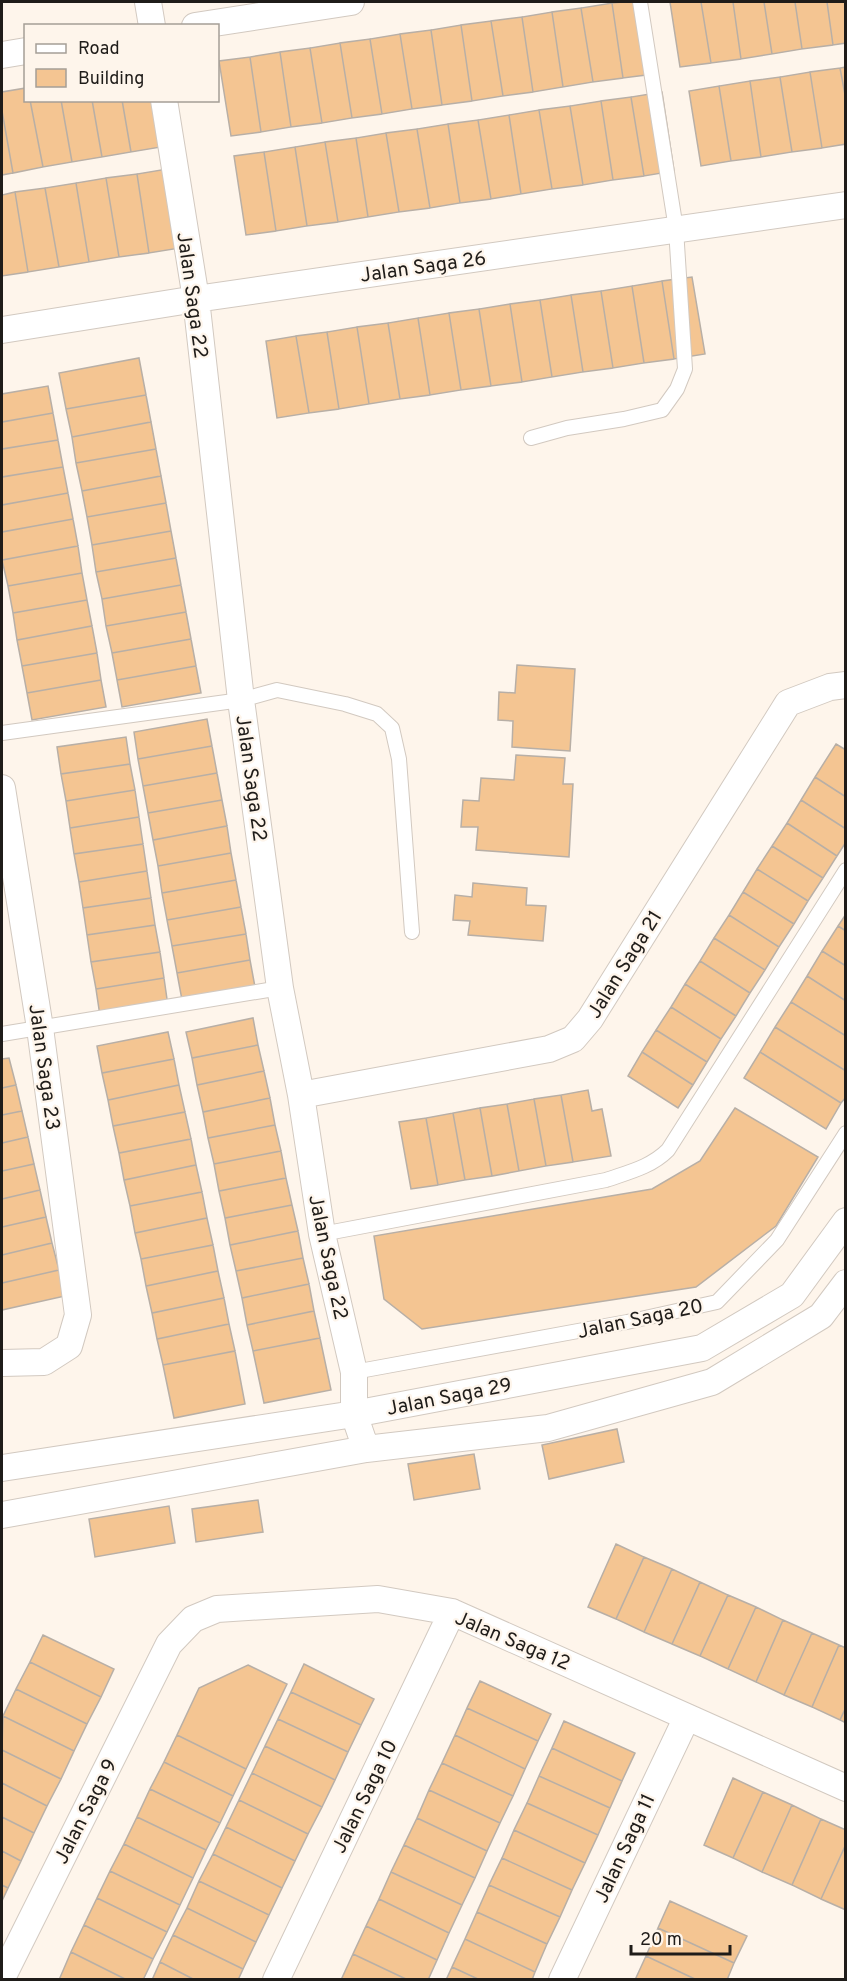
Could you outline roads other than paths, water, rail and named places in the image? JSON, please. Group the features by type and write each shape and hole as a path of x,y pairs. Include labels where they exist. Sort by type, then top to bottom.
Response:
{"street":[{"path":"148,2 152,24"},
{"path":"208,24 351,2"},
{"path":"2,55 24,51"},
{"name":"Jalan Saga 22","path":"164,102 195,299 241,700 280,988 301,1095 322,1234 354,1372 354,1414 366,1449"},
{"name":"Jalan Saga 26","path":"2,330 195,299 846,205"},
{"name":"Jalan Saga 21","path":"301,1095 549,1049 573,1039 590,1019 788,703 830,687 846,685"},
{"name":"Jalan Saga 23","path":"2,788 40,1028 78,1315 69,1346 44,1362 2,1363"},
{"name":"Jalan Saga 29","path":"2,1468 354,1414 702,1348 792,1295 846,1221"},
{"name":"Jalan Saga 29","path":"2,1515 366,1449 548,1428 712,1382 821,1316 846,1283"},
{"name":"Jalan Saga 12","path":"168,1644 193,1618 217,1609 378,1599 452,1612 846,1788"},
{"name":"Jalan Saga 10","path":"276,1980 452,1612"},
{"name":"Jalan Saga 9","path":"2,1978 168,1644"},
{"name":"Jalan Saga 11","path":"562,1980 687,1717"}],"lane":[{"path":"531,438 567,428 662,410 677,389 685,369 676,229 640,2"},
{"path":"2,733 241,700 277,690 345,704 377,714 392,728 399,759 412,932"},
{"path":"322,1234 606,1180 648,1166 660,1158 668,1150 846,870"},
{"path":"2,1034 280,988"},
{"name":"Jalan Saga 20","path":"354,1372 627,1322 717,1302 777,1240 846,1134"}]}
